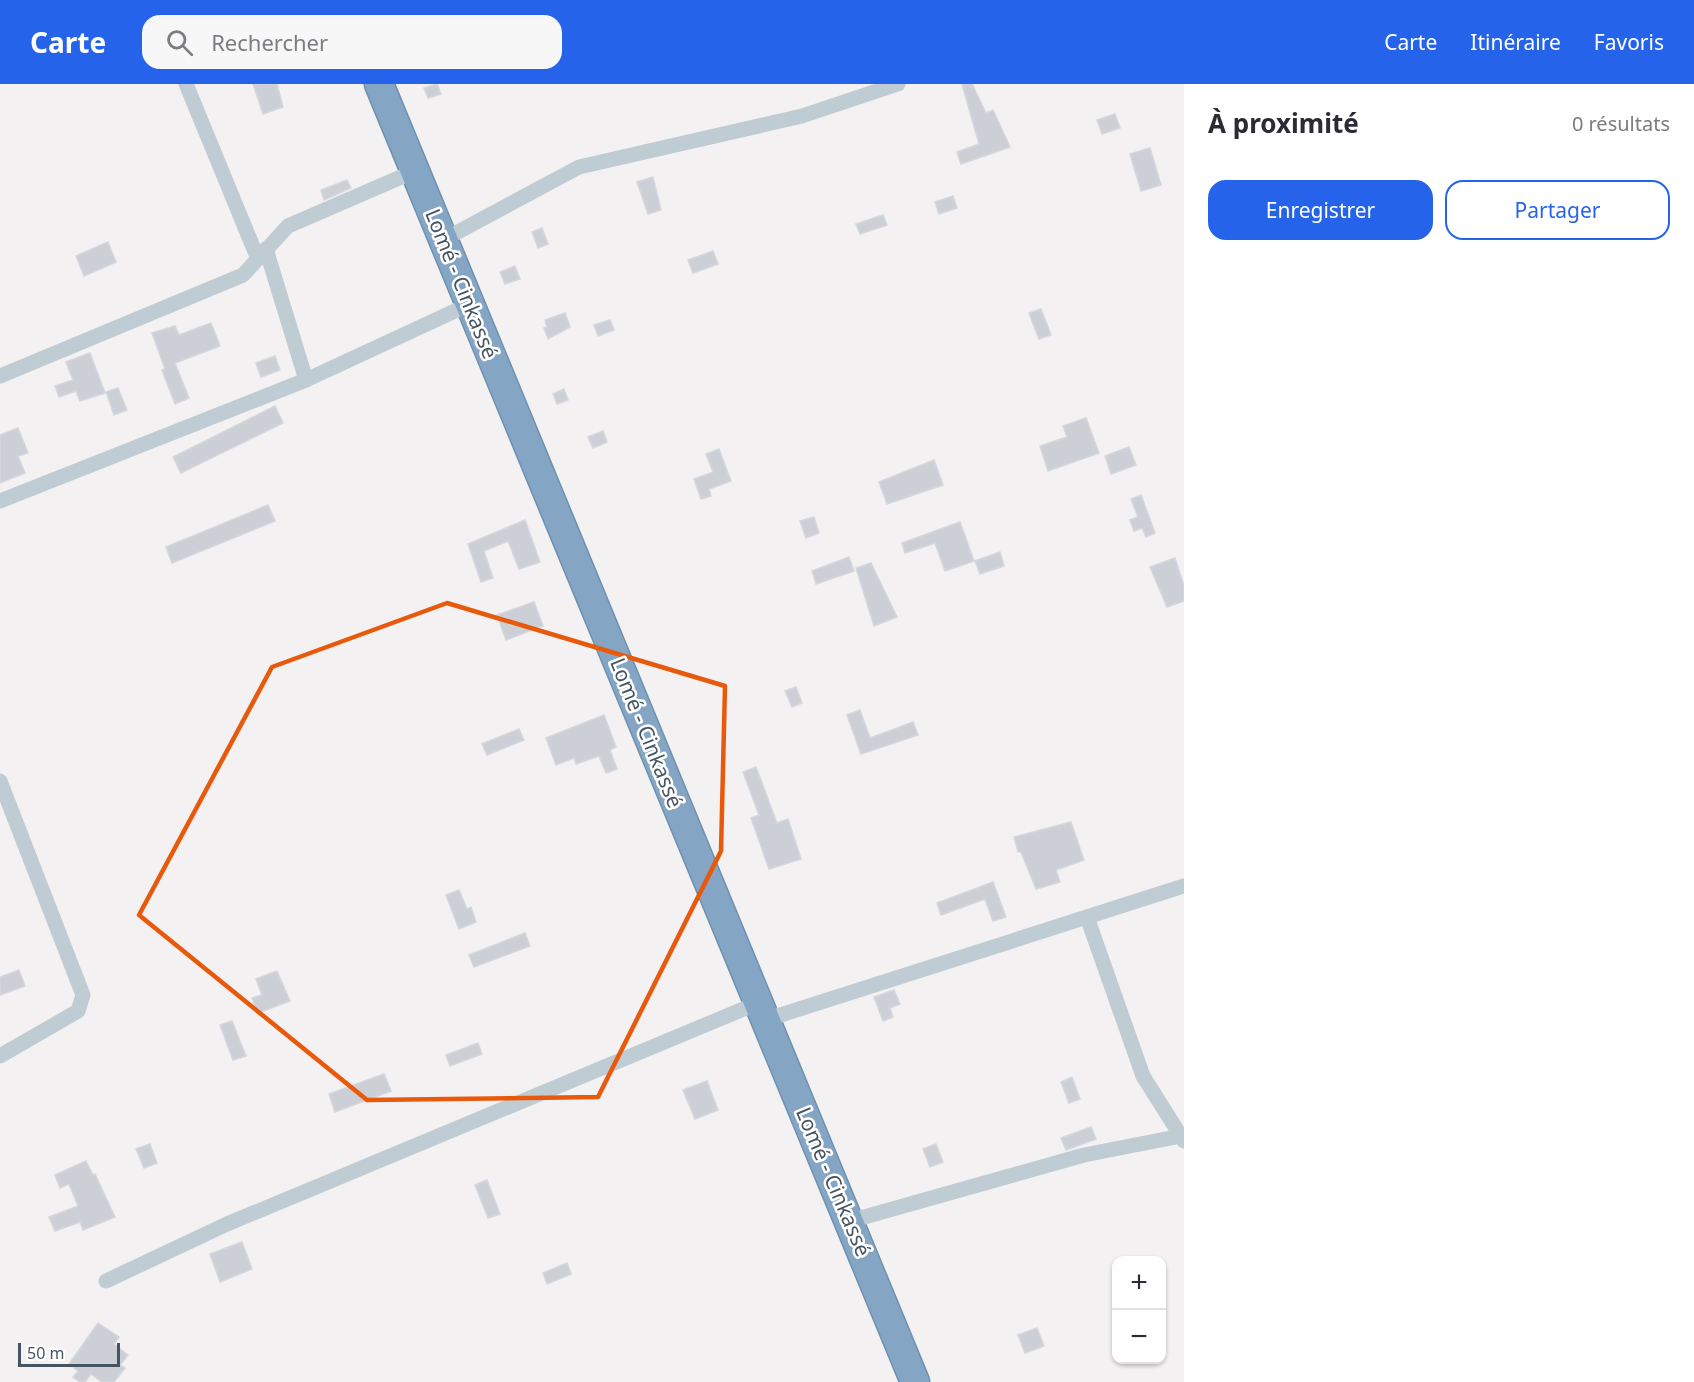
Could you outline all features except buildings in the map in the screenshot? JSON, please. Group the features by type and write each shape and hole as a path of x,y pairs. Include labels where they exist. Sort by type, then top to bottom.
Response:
{"highway":[{"name":"Lomé - Cinkassé","path":"379,84 915,1382"}],"street":[{"path":"186,84 262,254 306,380"},
{"path":"443,240 579,166 802,116 898,84"},
{"path":"0,376 243,275 288,226 415,171"},
{"path":"0,501 306,380 470,304"},
{"path":"0,782 83,995 78,1011 0,1056"},
{"path":"105,1281 227,1224 761,1012 1087,917 1184,886"},
{"path":"850,1221 1084,1155 1183,1139 1143,1076 1087,917"}],"highlighted area":[{"path":"447,603 725,686 721,851 598,1097 367,1100 139,915 272,667"}]}
